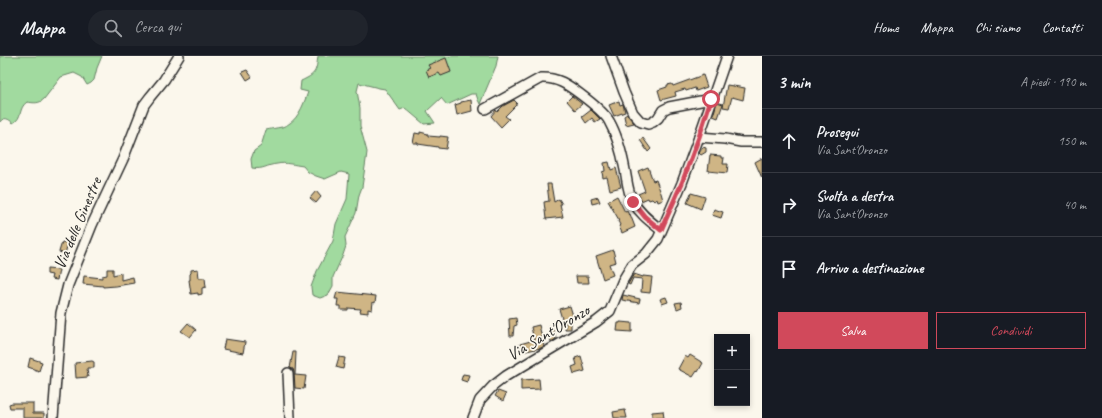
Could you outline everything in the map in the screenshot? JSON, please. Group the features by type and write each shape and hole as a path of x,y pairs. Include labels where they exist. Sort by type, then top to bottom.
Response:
{"street":[{"name":"Via delle Ginestre","path":"53,418 61,313 68,285 92,224 123,159 144,106 164,80 179,56"},
{"path":"611,56 633,113 641,122 648,124 654,122 663,110 669,107 711,99"},
{"name":"Via Sant'Oronzo","path":"473,418 480,400 493,386 506,376 596,322 610,311 623,280 632,265 646,254 658,239 682,183 727,56"},
{"path":"485,108 541,78 558,80 568,85 608,119 615,134 623,160 633,202 645,217 661,230"},
{"path":"699,137 741,142 762,142"},
{"path":"288,373 290,418"}],"green space":[{"path":"0,56 102,56 94,80 91,83 87,85 82,77 74,73 61,77 42,101 36,103 27,102 24,104 18,118 13,123 6,119 3,119 0,122"},
{"path":"318,56 498,56 496,66 480,104 476,94 471,94 447,105 441,98 427,111 435,123 424,124 405,108 400,110 385,89 359,83 357,91 360,108 360,126 367,152 362,187 356,213 345,237 346,246 333,277 333,286 328,295 320,298 312,295 311,287 317,271 333,241 336,224 347,199 349,174 341,172 325,179 308,172 303,166 287,163 252,168 251,159 254,151 261,146 266,130 287,125 296,118 308,92 300,90 301,81 314,72 317,66"}],"building":[{"path":"446,58 451,72 441,76 439,73 429,77 426,70 430,68 428,65"},
{"path":"247,70 252,77 247,80 242,72"},
{"path":"703,75 707,87 696,91 695,88 686,91 685,89 675,92 676,96 661,100 658,90 667,87 667,85 672,84 673,86"},
{"path":"727,85 745,88 743,100 732,97 729,108 723,107"},
{"path":"572,96 582,104 575,110 567,101"},
{"path":"471,100 472,111 457,115 455,105"},
{"path":"514,100 517,103 505,116 509,119 501,127 491,116 496,110 497,112 503,106"},
{"path":"619,101 620,105 623,104 625,112 614,116 609,105"},
{"path":"717,102 723,104 718,118 713,116"},
{"path":"591,110 600,119 595,122 592,118 586,123 582,117"},
{"path":"627,114 634,123 626,125 624,116"},
{"path":"420,132 428,134 428,136 448,137 446,149 413,143 415,133 420,134"},
{"path":"643,138 651,149 648,152 640,140"},
{"path":"703,147 706,148 706,152 701,155 699,153"},
{"path":"710,155 721,156 721,158 724,158 723,164 728,164 727,173 708,171"},
{"path":"762,158 762,178 755,162"},
{"path":"609,162 611,170 616,168 621,187 610,190 607,177 603,178 602,172 605,171 604,163"},
{"path":"648,167 653,181 656,180 663,200 658,202 657,199 654,201 652,199 649,200 648,198 641,201 638,194 645,191 638,171"},
{"path":"547,184 551,184 554,202 559,199 562,204 560,204 563,217 546,219 544,202 549,201"},
{"path":"316,191 321,197 316,203 310,198"},
{"path":"691,193 705,197 701,209 687,203"},
{"path":"617,196 625,212 627,211 629,215 630,214 635,227 622,233 619,226 619,220 608,201"},
{"path":"598,197 600,202 592,204 591,199"},
{"path":"714,209 723,212 721,218 712,215"},
{"path":"62,242 68,243 65,254 59,252"},
{"path":"613,250 616,262 609,264 613,275 603,279 596,256"},
{"path":"47,269 59,270 57,280 51,279 52,275 47,274"},
{"path":"107,269 113,269 113,275 121,273 121,280 133,277 134,283 103,287 83,284 84,276 102,278 102,276 107,275"},
{"path":"198,269 199,278 205,278 206,287 202,288 202,294 198,295 198,293 191,294 189,280 191,270"},
{"path":"634,274 643,277 652,277 650,293 641,292 642,279 633,278 630,285 628,284"},
{"path":"576,276 588,276 589,283 577,283"},
{"path":"337,292 376,296 375,303 373,302 372,310 368,309 368,313 360,312 361,309 348,308 348,310 341,310 341,306 337,306 338,299 335,299"},
{"path":"623,295 640,299 639,303 622,300"},
{"path":"666,297 668,302 662,304 660,299"},
{"path":"681,302 682,307 677,309 675,303"},
{"path":"570,306 574,319 571,320 571,329 565,329 566,321 563,322 559,309"},
{"path":"516,318 517,325 514,326 513,336 510,336 509,319"},
{"path":"188,323 196,330 190,337 181,331"},
{"path":"618,323 632,323 632,332 617,331"},
{"path":"539,325 544,346 521,352 520,344 534,340 531,327"},
{"path":"553,326 556,339 551,342 549,327"},
{"path":"225,339 245,342 243,353 223,349"},
{"path":"293,352 296,352 295,375 306,376 304,389 295,388 294,372 293,369 290,368"},
{"path":"690,355 703,363 693,377 678,369 685,356 688,358"},
{"path":"581,356 585,371 574,374 572,367 577,365 575,358"},
{"path":"339,357 345,358 343,369 336,367"},
{"path":"30,358 42,362 39,371 28,367"},
{"path":"94,362 94,368 87,368 88,377 76,378 75,363"},
{"path":"463,374 469,375 467,382 461,380"},
{"path":"539,379 540,389 521,390 521,380"},
{"path":"498,391 506,394 503,401 495,396"},
{"path":"33,403 33,413 44,413 44,418 23,418 23,408 10,408 9,404"},
{"path":"625,410 627,418 614,418 613,412"},
{"path":"663,411 664,418 652,418 652,412"}],"route":[{"path":"633,202 645,217 661,230 682,183 711,99"}]}
